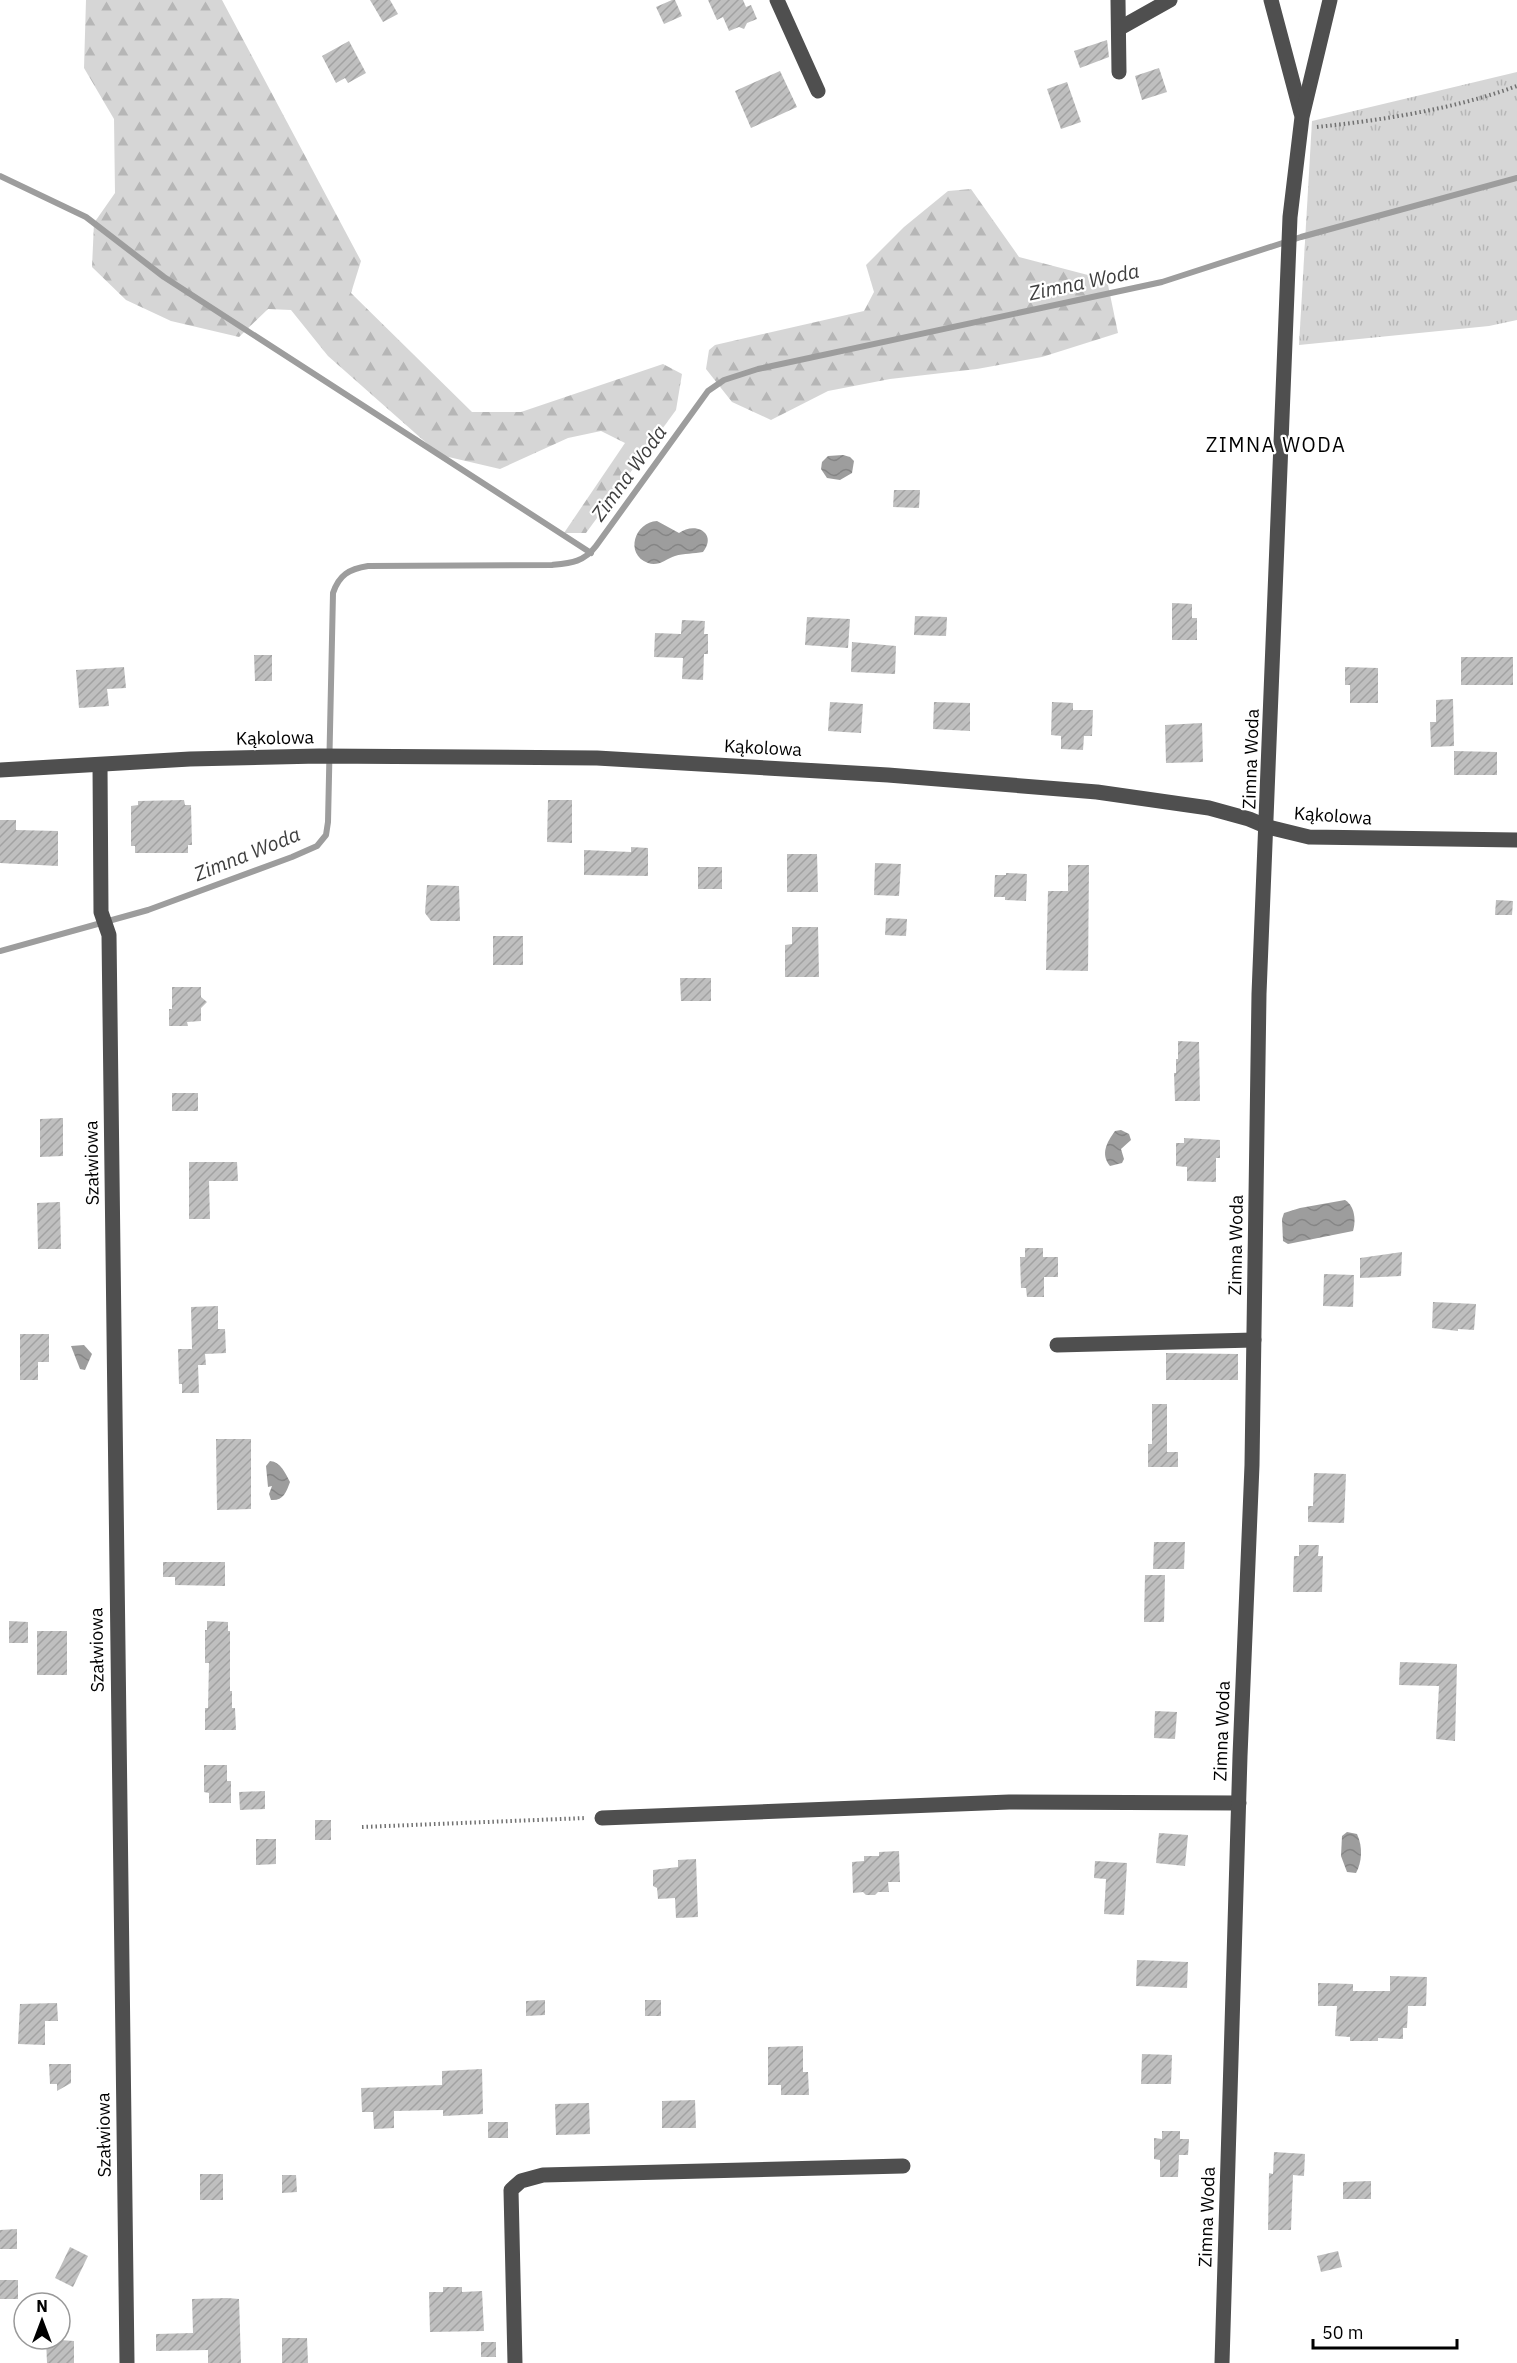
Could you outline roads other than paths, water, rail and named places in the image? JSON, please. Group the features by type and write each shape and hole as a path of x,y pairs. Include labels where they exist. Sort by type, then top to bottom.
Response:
{"street":[{"path":"777,0 818,91"},
{"path":"1118,0 1119,72"},
{"path":"1120,28 1170,0"},
{"path":"1271,0 1302,123"},
{"name":"Zimna Woda","path":"1222,2363 1252,1465 1259,994 1268,827 1290,216 1302,123 1330,0"},
{"name":"Kąkolowa","path":"0,770 319,756 597,758 888,775 1097,792 1180,803 1229,813 1268,827 1319,838 1517,840"},
{"name":"Szałwiowa","path":"100,765 101,912 108,935 127,2363"},
{"path":"1057,1345 1254,1340"},
{"path":"602,1818 1009,1802 1239,1803"},
{"path":"515,2363 511,2190 521,2181 543,2175 903,2166"}],"water":[{"path":"843,455 854,461 852,473 840,480 827,478 821,469 822,462 828,456"},
{"path":"657,521 679,533 692,528 703,531 708,539 703,552 678,555 655,564 641,559 636,553 635,539 643,527"},
{"path":"1121,1130 1129,1134 1131,1140 1121,1149 1124,1159 1122,1163 1110,1166 1105,1157 1106,1148 1115,1131"},
{"path":"1345,1200 1351,1206 1354,1214 1353,1231 1288,1244 1283,1241 1284,1213"},
{"path":"84,1345 92,1354 85,1370 80,1369 71,1346"},
{"path":"270,1461 280,1466 290,1482 284,1496 275,1500 271,1500 269,1494 272,1486 268,1487 266,1466"},
{"path":"1347,1832 1357,1834 1360,1844 1361,1859 1356,1873 1347,1872 1341,1856 1342,1836"}],"waterway":[{"path":"0,176 86,217 164,277 591,553"},
{"name":"Zimna Woda","path":"0,951 148,910 317,846 326,835 328,822 333,593 342,577 350,571 368,566 552,565 582,559 596,546 708,391 724,380 758,369 1162,282 1301,237 1517,178"}],"district":[{"name":"ZIMNA WODA","path":"1276,445"}]}
